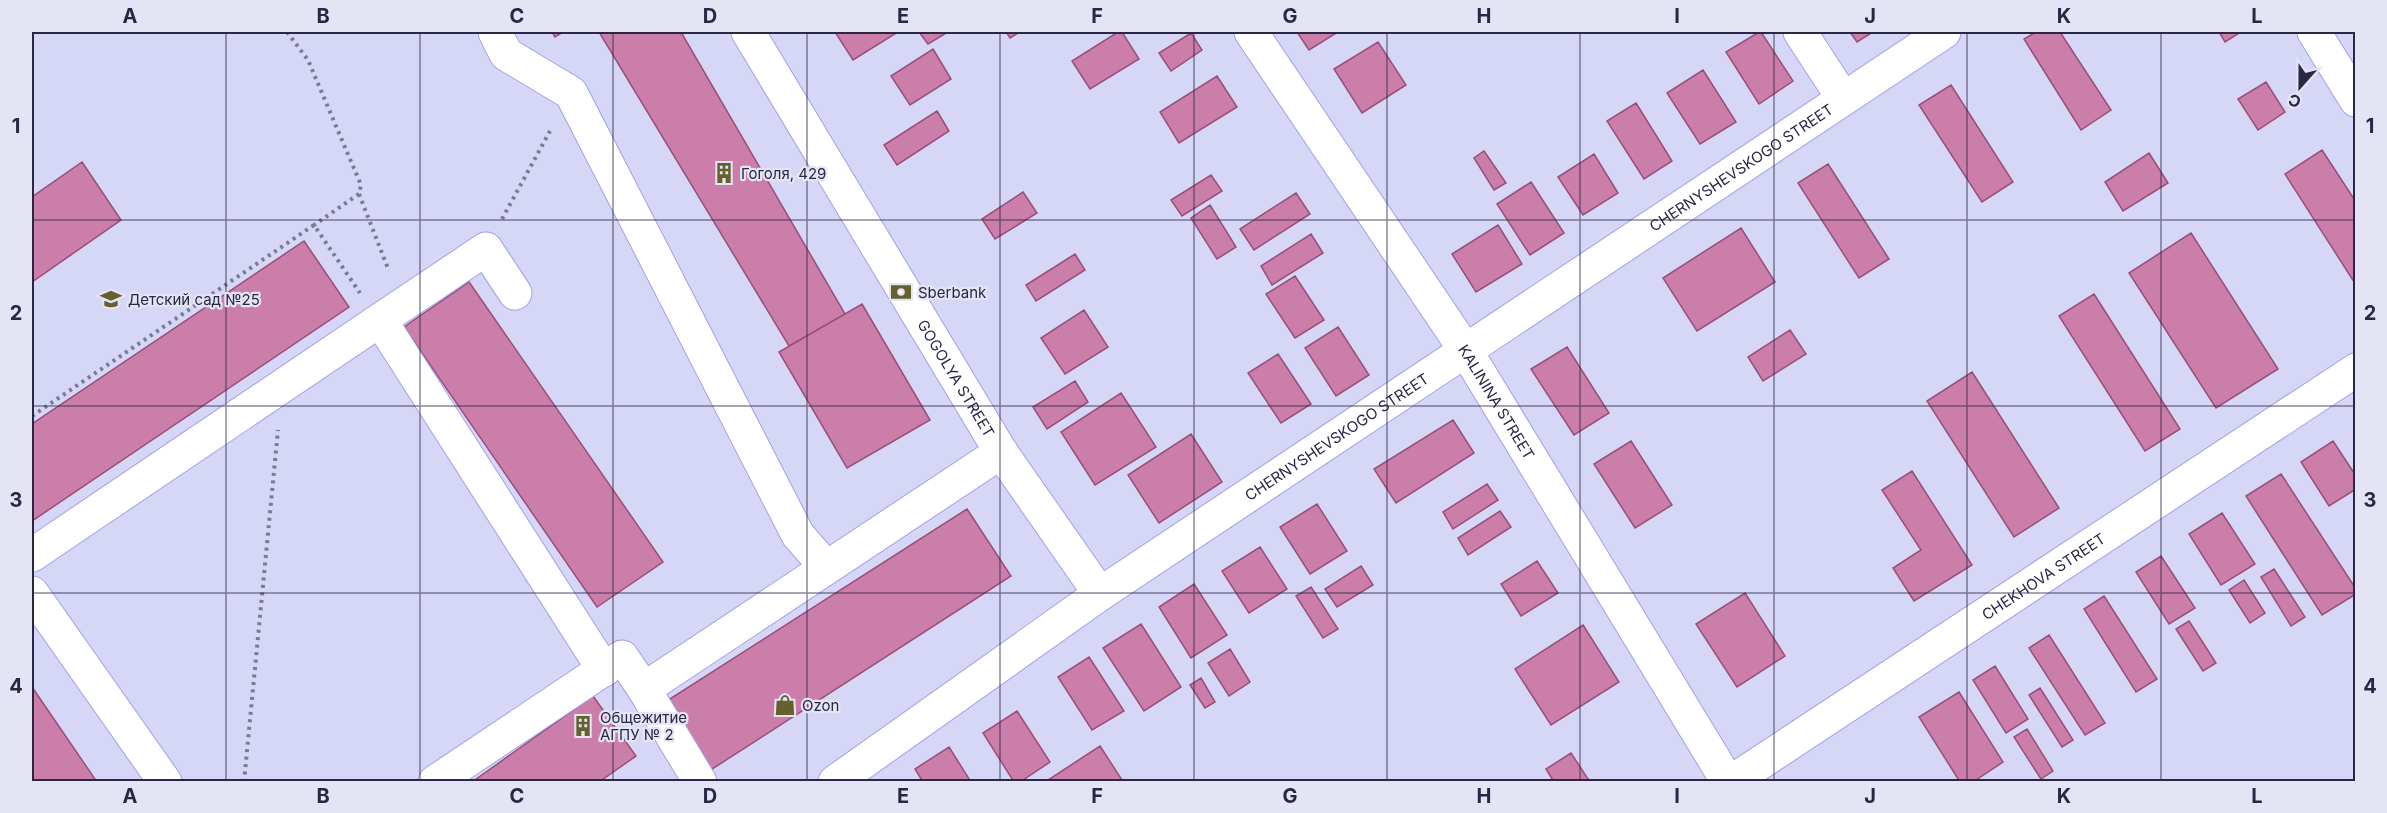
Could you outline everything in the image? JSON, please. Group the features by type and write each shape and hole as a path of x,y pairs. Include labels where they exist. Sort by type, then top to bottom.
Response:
{"street":[{"path":"495,32 506,54 571,93 798,535 826,567"},
{"name":"GOGOLYA STREET","path":"748,32 1001,452 1100,594"},
{"name":"KALININA STREET","path":"1251,32 1466,351 1729,782"},
{"name":"CHERNYSHEVSKOGO STREET","path":"1800,32 1843,98"},
{"name":"CHERNYSHEVSKOGO STREET","path":"835,782 1100,594 1944,32"},
{"path":"2314,32 2355,100"},
{"path":"32,555 486,249 515,293"},
{"path":"387,316 604,670"},
{"name":"CHEKHOVA STREET","path":"1729,782 2355,370"},
{"path":"644,689 1001,452"},
{"path":"32,593 165,782"},
{"path":"435,782 622,657 700,782"}],"path":[{"path":"287,32 308,60 361,185 359,194 387,316"},
{"path":"486,249 571,93"},
{"path":"32,416 359,194"},
{"path":"314,225 387,316"},
{"path":"244,782 283,386"}],"building":[{"path":"552,32 563,32 555,37"},
{"name":"Гоголя, 429","path":"599,32 681,32 845,314 789,346"},
{"path":"835,32 898,32 853,60"},
{"path":"919,32 948,32 928,44"},
{"path":"1006,32 1020,32 1010,38"},
{"path":"1118,32 1122,32 1139,59 1090,89 1072,61"},
{"path":"1297,32 1338,32 1309,50"},
{"path":"1759,32 1793,81 1759,104 1726,52"},
{"path":"1850,32 1873,32 1857,42"},
{"path":"2036,32 2060,32 2111,110 2081,130 2024,39"},
{"path":"2219,32 2241,32 2225,42"},
{"path":"1191,33 1202,50 1171,71 1159,53"},
{"path":"1378,42 1406,85 1362,113 1334,69"},
{"path":"933,49 951,79 910,105 891,76"},
{"path":"1703,70 1736,122 1700,144 1667,93"},
{"path":"1217,76 1237,107 1179,143 1160,112"},
{"path":"2266,82 2285,112 2258,130 2238,99"},
{"path":"1951,85 2013,182 1982,202 1919,105"},
{"path":"1636,103 1672,161 1644,179 1607,121"},
{"path":"937,111 949,131 897,165 884,145"},
{"path":"2322,150 2356,202 2356,285 2285,174"},
{"path":"1484,151 1506,183 1494,190 1474,158"},
{"path":"2149,153 2168,183 2123,211 2105,182"},
{"path":"1594,154 1618,193 1583,215 1558,177"},
{"path":"82,162 121,220 32,282 32,197"},
{"path":"1828,164 1889,259 1859,278 1798,183"},
{"path":"1211,175 1222,191 1182,216 1171,200"},
{"path":"1531,182 1564,233 1530,255 1497,204"},
{"path":"1023,192 1037,213 995,239 982,219"},
{"path":"1296,193 1310,214 1254,250 1240,229"},
{"path":"1210,205 1236,247 1217,259 1191,218"},
{"path":"1498,225 1522,264 1476,292 1452,254"},
{"path":"1741,228 1775,282 1697,331 1663,278"},
{"path":"2191,233 2278,369 2216,408 2129,273"},
{"path":"1311,234 1323,253 1272,285 1261,266"},
{"path":"304,241 349,307 32,521 32,424"},
{"path":"1075,254 1085,270 1036,301 1026,285"},
{"path":"1295,276 1324,320 1295,338 1266,294"},
{"path":"469,282 663,562 597,607 404,327"},
{"path":"2094,294 2180,429 2145,451 2059,316"},
{"path":"862,304 930,420 847,468 779,352"},
{"path":"1084,310 1108,347 1065,374 1041,338"},
{"path":"1338,327 1369,375 1336,396 1305,348"},
{"path":"1790,330 1806,354 1763,381 1748,357"},
{"path":"1567,347 1609,413 1574,435 1531,369"},
{"path":"1278,354 1311,404 1281,423 1248,373"},
{"path":"1972,372 2059,508 2014,537 1927,401"},
{"path":"1075,381 1088,402 1047,429 1033,407"},
{"path":"1121,393 1156,447 1095,485 1061,432"},
{"path":"1453,420 1474,453 1396,503 1374,469"},
{"path":"1191,434 1222,482 1159,523 1128,475"},
{"path":"1631,441 1672,505 1635,528 1594,464"},
{"path":"2333,441 2356,476 2356,489 2329,506 2301,462"},
{"path":"1912,471 1972,565 1914,601 1893,568 1921,550 1882,490"},
{"path":"2281,474 2356,589 2356,594 2322,615 2246,496"},
{"path":"1487,484 1498,500 1453,529 1443,512"},
{"path":"1317,504 1347,551 1310,574 1280,527"},
{"path":"967,509 1011,576 706,773 662,704"},
{"path":"1500,511 1511,527 1468,555 1458,538"},
{"path":"2222,513 2255,564 2221,585 2189,534"},
{"path":"1260,547 1287,589 1249,613 1222,571"},
{"path":"2161,556 2195,608 2169,624 2136,572"},
{"path":"1537,561 1558,593 1521,616 1501,584"},
{"path":"1361,566 1373,585 1337,607 1325,589"},
{"path":"2274,569 2305,617 2291,626 2261,577"},
{"path":"2244,580 2265,613 2250,623 2229,590"},
{"path":"1194,584 1227,635 1191,658 1159,607"},
{"path":"1311,587 1338,629 1323,638 1296,596"},
{"path":"1745,593 1785,656 1737,687 1696,624"},
{"path":"2104,596 2157,679 2136,692 2084,609"},
{"path":"2189,621 2216,663 2203,671 2176,629"},
{"path":"1141,624 1181,687 1144,711 1103,648"},
{"path":"1583,625 1619,682 1551,725 1515,669"},
{"path":"2049,635 2105,723 2085,735 2029,648"},
{"path":"1230,649 1250,682 1229,696 1208,663"},
{"path":"1089,657 1124,711 1092,730 1058,677"},
{"path":"1995,666 2028,719 2006,733 1973,680"},
{"path":"1201,678 1215,702 1205,708 1190,685"},
{"path":"32,687 97,782 32,782"},
{"path":"2040,688 2073,740 2062,747 2029,695"},
{"path":"1959,692 2003,762 1973,782 1960,782 1919,717"},
{"name":"Общежитие АГПУ № 2","path":"593,696 636,756 599,782 472,782"},
{"path":"1017,711 1050,762 1020,782 1014,782 983,733"},
{"path":"2027,729 2053,771 2041,779 2014,737"},
{"path":"1100,746 1122,780 1119,782 1045,782"},
{"path":"949,747 971,782 923,782 915,769"},
{"path":"1571,753 1590,782 1554,782 1546,769"}],"place":[{"name":"Гоголя, 429","path":"724,173"},
{"name":"Sberbank","path":"901,292"},
{"name":"Детский сад №25","path":"111,299"},
{"name":"Ozon","path":"785,705"},
{"name":"Общежитие АГПУ № 2","path":"583,726"}]}
